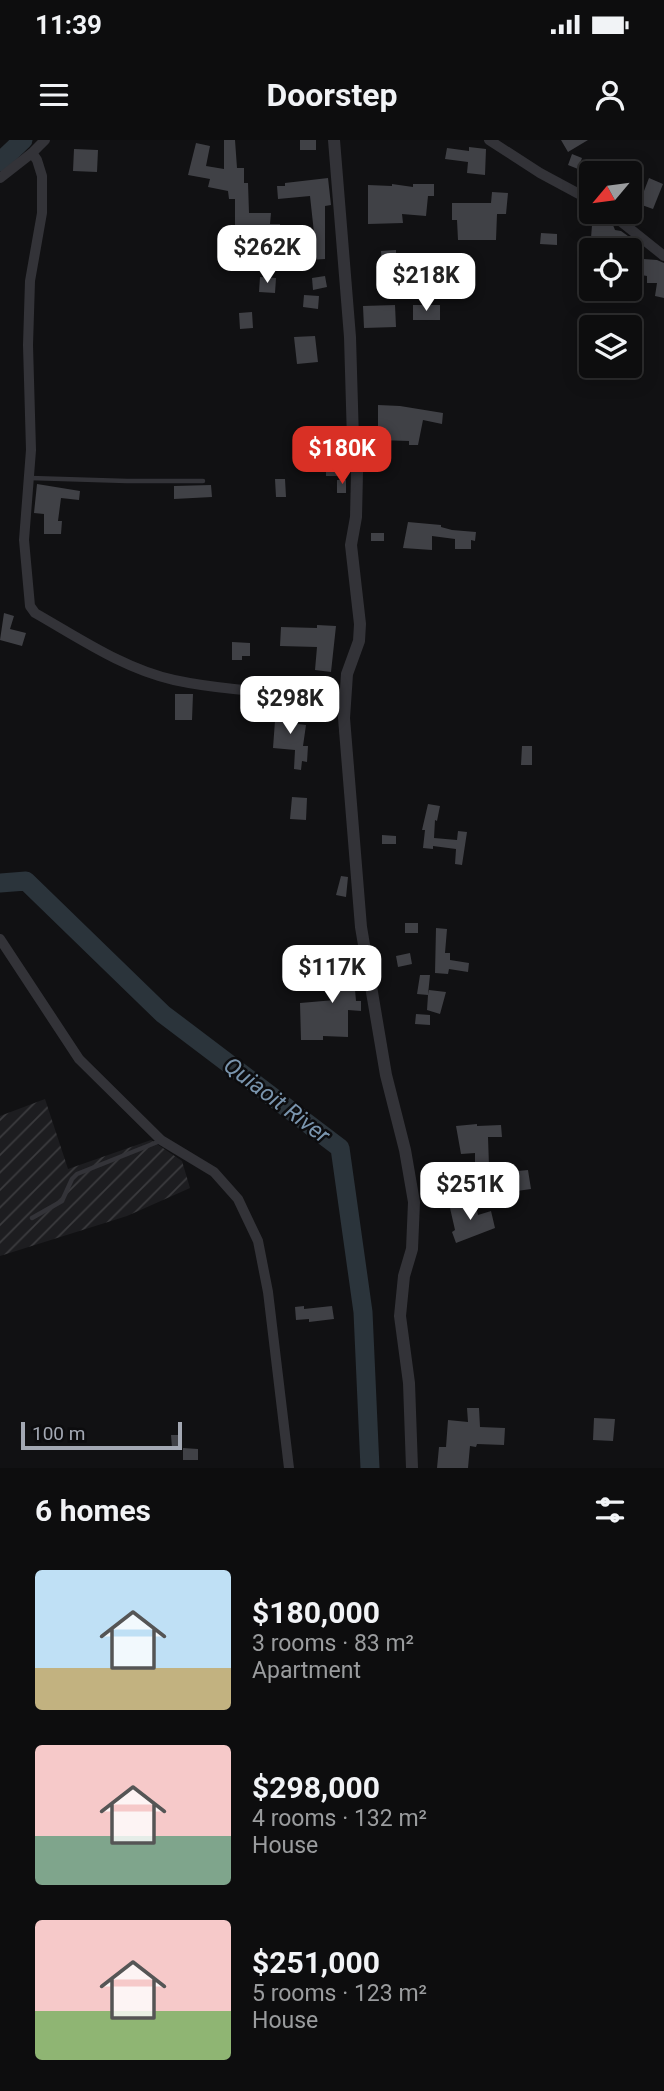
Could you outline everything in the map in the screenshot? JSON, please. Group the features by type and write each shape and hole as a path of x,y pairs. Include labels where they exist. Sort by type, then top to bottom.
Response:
{"street":[{"path":"0,178 45,140"},
{"path":"334,140 350,337 353,440 357,473 356,517 351,545 360,624 359,641 347,674 345,697 354,863 361,927 386,1075 405,1150 414,1202 412,1249 404,1276 400,1316 410,1383 412,1468"},
{"path":"489,140 579,194"},
{"path":"32,153 42,176 42,213 30,281 28,345 32,450 24,540 30,602 35,612 114,657 173,680 299,695 345,697"},
{"path":"624,224 664,256"},
{"path":"0,939 79,1059 161,1140 201,1162 224,1181 238,1199 258,1241 268,1292 289,1468"}],"lane":[{"path":"29,478 203,481"},
{"path":"32,1218 62,1200 77,1174 161,1140"}],"shaded area":[{"path":"45,1099 68,1169 151,1140 182,1161 190,1188 127,1216 0,1256 0,1116"}],"building":[{"path":"224,140 235,140 237,168 244,168 244,183 248,183 249,213 271,213 270,224 280,224 280,237 252,238 251,257 235,256 235,199 229,199 228,191 208,187 210,179 188,175 196,143 210,146 206,166 224,169"},
{"path":"300,140 316,140 316,150 300,150"},
{"path":"561,140 588,140 568,152"},
{"path":"469,147 486,149 485,175 467,173 468,162 445,159 447,148 469,151"},
{"path":"74,149 98,150 97,172 73,171"},
{"path":"572,154 582,158 578,169 568,165"},
{"path":"328,178 331,205 325,206 325,259 309,260 308,242 315,242 310,196 278,199 277,186"},
{"path":"649,178 663,184 653,209 642,205 642,196"},
{"path":"413,184 434,184 434,196 428,196 426,216 402,214 403,223 368,224 368,185 413,187"},
{"path":"492,192 508,193 506,214 497,214 496,240 458,240 457,220 452,220 452,203 491,203"},
{"path":"592,225 613,225 615,230 621,231 628,238 591,238"},
{"path":"541,233 557,234 557,245 540,244"},
{"path":"396,250 396,263 382,263 381,251"},
{"path":"642,259 664,263 664,298 655,296 657,283 647,283 647,276 642,275"},
{"path":"325,276 327,287 313,290 312,278"},
{"path":"260,277 276,278 275,293 259,292"},
{"path":"304,295 319,296 318,309 303,307"},
{"path":"395,305 396,327 364,328 363,306"},
{"path":"413,305 440,305 440,320 413,320"},
{"path":"252,312 253,328 240,329 239,313"},
{"path":"315,336 318,362 297,364 294,337"},
{"path":"378,405 443,413 442,424 423,420 418,445 409,445 409,441 378,440"},
{"path":"326,463 339,463 339,476 326,476"},
{"path":"275,479 285,479 286,497 276,497"},
{"path":"337,480 346,480 346,493 337,493"},
{"path":"37,484 80,491 79,500 61,498 58,521 62,521 61,534 44,534 44,514 34,513"},
{"path":"211,485 212,497 174,499 174,486"},
{"path":"408,522 476,532 475,541 471,540 471,549 455,549 455,539 432,536 432,550 403,548"},
{"path":"371,533 384,533 384,541 371,541"},
{"path":"4,613 14,616 10,629 26,633 22,646 0,640"},
{"path":"317,625 336,626 331,672 315,670 317,647 280,646 281,627 317,628"},
{"path":"232,642 250,643 250,656 242,656 242,660 232,660"},
{"path":"175,694 193,694 192,720 175,720"},
{"path":"276,707 291,708 290,723 306,725 303,746 308,746 307,762 302,761 301,770 294,769 295,750 273,748"},
{"path":"522,746 532,746 532,765 521,765"},
{"path":"292,797 307,798 306,820 290,819"},
{"path":"428,804 440,806 437,821 435,820 434,838 457,840 458,831 467,832 462,865 455,864 456,849 433,846 433,849 423,848 425,830 422,830"},
{"path":"382,835 396,836 396,844 382,844"},
{"path":"341,876 348,877 346,897 336,895"},
{"path":"405,923 418,923 418,933 405,933"},
{"path":"436,928 447,929 445,953 450,953 450,960 469,963 468,972 449,969 448,974 435,973"},
{"path":"410,953 412,964 398,967 396,956"},
{"path":"354,959 357,977 354,978 356,1001 361,1001 361,1011 348,1010 348,1037 323,1036 323,1040 301,1040 300,1003 335,1000 333,973 319,975 318,966"},
{"path":"420,975 430,975 428,995 417,994"},
{"path":"429,990 446,992 440,1014 427,1010"},
{"path":"416,1014 430,1015 430,1025 415,1024"},
{"path":"501,1125 502,1137 488,1137 489,1166 475,1166 475,1153 461,1154 456,1126"},
{"path":"528,1170 531,1189 510,1192 508,1172"},
{"path":"475,1202 478,1215 491,1211 495,1228 456,1243 450,1208"},
{"path":"304,1306 304,1309 332,1306 334,1319 309,1322 309,1319 296,1320 295,1307"},
{"path":"467,1408 479,1408 480,1427 505,1428 504,1445 470,1446 468,1468 437,1468 439,1447 446,1447 448,1420 468,1422"},
{"path":"594,1418 615,1419 613,1441 593,1440"},
{"path":"171,1435 181,1435 182,1447 172,1448"},
{"path":"183,1448 198,1449 198,1460 183,1460"}],"waterway":[{"name":"Quiaoit River","path":"0,162 23,140"},
{"name":"Quiaoit River","path":"0,883 26,881 163,1014 340,1148 363,1312 370,1468"}]}
